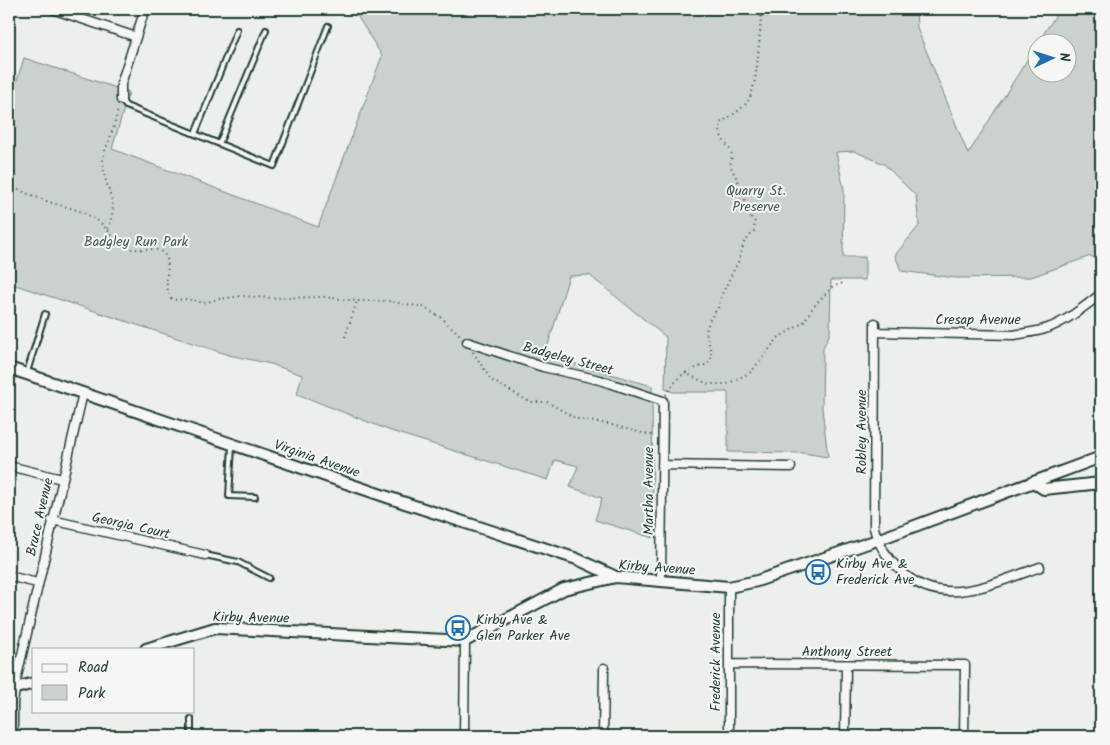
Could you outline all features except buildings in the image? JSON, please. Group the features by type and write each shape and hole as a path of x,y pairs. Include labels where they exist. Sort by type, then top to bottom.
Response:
{"street":[{"path":"52,9 136,37"},
{"path":"122,100 121,84 145,9"},
{"name":"Cresap Avenue","path":"875,332 1014,335 1036,332 1049,328 1061,321 1101,294"},
{"name":"Robley Avenue","path":"875,323 874,528 877,540"},
{"name":"Badgeley Street","path":"467,342 543,367 600,380 663,401"},
{"name":"Virginia Avenue","path":"9,368 577,559 616,577"},
{"name":"Bruce Avenue","path":"13,736 12,689 83,393"},
{"name":"Martha Avenue","path":"661,582 663,401"},
{"name":"Kirby Avenue","path":"149,648 214,628 465,641 564,589 616,577 729,587 757,580 877,540 1101,457"},
{"path":"662,465 791,467"},
{"path":"9,466 62,479"},
{"path":"1033,482 1044,489 1101,483"},
{"name":"Georgia Court","path":"52,520 204,555"},
{"path":"877,540 894,565 907,578 925,588 944,592 982,587 1040,567"},
{"path":"9,576 38,583"},
{"name":"Frederick Avenue","path":"728,736 729,587"},
{"path":"464,736 465,641"},
{"name":"Anthony Street","path":"729,664 965,664 964,736"},
{"path":"846,665 846,736"},
{"path":"603,736 604,668"},
{"path":"12,689 32,684"}],"lane":[{"path":"122,100 126,106 274,166 328,26"},
{"path":"195,134 237,30"},
{"path":"219,144 266,30"},
{"path":"27,374 45,314"},
{"path":"232,444 229,496 255,497"},
{"path":"204,555 238,562 269,578"},
{"path":"191,719 191,736"}],"path":[{"path":"663,401 684,373 690,369 708,364 712,356 706,331 710,319 718,308 744,243 754,231 755,222 746,212 744,193 730,165 733,156 730,148 720,135 720,123 732,116 748,102 754,83 762,9"},
{"path":"108,229 114,207 105,174 103,157 112,135 122,100"},
{"path":"9,186 55,204 75,208 97,220 126,248 158,250 164,253 167,260 167,286 172,300 187,299 204,302 242,296 272,298 324,297 356,301 388,301 423,307 443,319 467,342 491,380 530,402 548,402 577,419 608,424 650,435 662,434"},
{"path":"684,373 708,384 727,384 751,372 779,337 803,323 813,307 832,287 843,283"},
{"path":"345,337 356,301"}],"green space":[{"path":"353,9 916,9 917,28 968,154 1028,58 1028,82 1078,82 1078,32 1045,32 1060,9 1101,9 1101,264 1091,256 1031,277 956,278 901,271 895,255 919,226 916,196 884,164 854,151 836,152 844,190 843,257 865,257 865,280 831,280 830,333 823,348 822,408 828,457 803,453 728,452 728,392 673,392 665,389 666,337 589,275 569,276 545,355 652,386 653,538 595,520 602,498 570,487 578,466 555,460 548,480 391,431 297,394 302,375 271,364 229,355 9,283 9,106 24,58 129,92 112,149 318,227 382,56"}],"place":[{"name":"Kirby Ave & Frederick Ave","path":"818,572"},
{"name":"Kirby Ave & Glen Parker Ave","path":"458,628"}],"park label":[{"name":"Quarry St. Preserve","path":"756,200"},
{"name":"Badgley Run Park","path":"136,242"}]}
